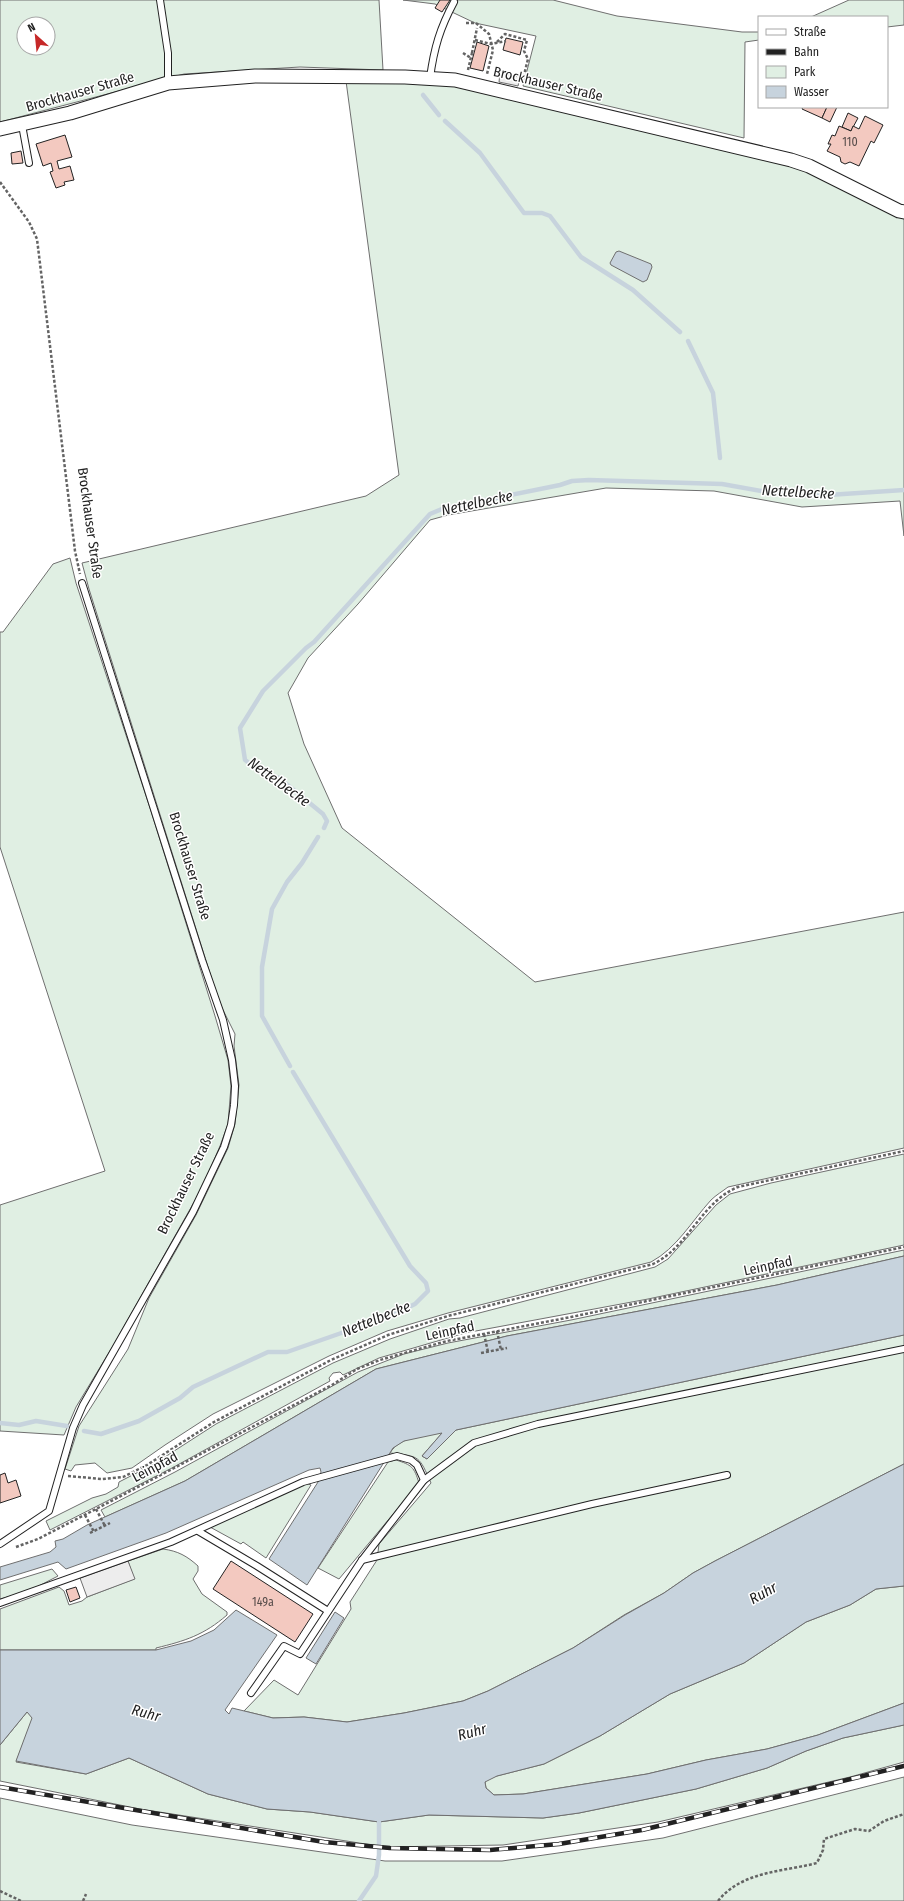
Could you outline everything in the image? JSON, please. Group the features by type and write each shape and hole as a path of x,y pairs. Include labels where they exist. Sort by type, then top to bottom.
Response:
{"street":[{"name":"Brockhauser Straße","path":"0,129 70,113 168,83 255,76 322,75 430,78 466,82 520,94 791,160 809,166 892,208 904,212"}],"lane":[{"path":"160,0 168,53 168,83"},
{"path":"430,78 434,49 438,36 454,2"},
{"path":"22,125 29,163"},
{"name":"Brockhauser Straße","path":"0,1544 49,1511 73,1428 83,1405 193,1212 216,1166 231,1125 235,1086 232,1060 223,1020 202,960 82,582"},
{"path":"251,1693 284,1646 300,1654 362,1560 424,1480 474,1443 538,1424 904,1349"},
{"path":"0,1603 171,1542 310,1480 393,1457 411,1460 417,1465 424,1480"},
{"path":"362,1560 592,1504 727,1475"},
{"path":"198,1531 328,1611"}],"path":[{"path":"466,23 476,23 484,28 489,34 493,50 484,86"},
{"path":"466,82 477,28"},
{"path":"496,42 505,34 527,40 524,52 528,59 520,94"},
{"path":"475,40 491,44 506,41"},
{"path":"463,53 471,58"},
{"path":"483,69 488,71"},
{"name":"Brockhauser Straße","path":"0,182 28,222 37,239 75,551 82,582"},
{"path":"60,1476 102,1479 123,1477 147,1465 214,1422 331,1360 388,1335 448,1316 653,1264 672,1251 721,1195 738,1187 904,1150"},
{"name":"Leinpfad","path":"35,1534 38,1539 332,1384 357,1369 403,1352 497,1331 904,1247"},
{"path":"497,1331 500,1350"},
{"path":"484,1334 488,1352"},
{"path":"481,1353 507,1348"},
{"path":"96,1509 105,1526"},
{"path":"85,1515 94,1532"},
{"path":"90,1533 110,1523"},
{"path":"718,1901 724,1893 745,1879 768,1872 817,1863 823,1850 824,1839 855,1829 869,1831 884,1821 904,1814"},
{"path":"0,1891 20,1901"},
{"path":"83,1901 86,1894"}],"green space":[{"path":"0,0 379,0 383,70 300,67 184,74 0,122"},
{"path":"403,0 553,0 617,16 742,32 758,32 758,40 745,42 744,138 523,86 536,36 475,23 435,4"},
{"path":"849,0 904,0 904,25 888,27 888,16 813,16"},
{"path":"346,81 442,84 560,107 796,166 904,216 904,536 900,501 802,507 714,491 606,488 448,515 430,520 358,604 308,658 288,693 304,744 342,828 535,982 904,912 904,1148 728,1187 711,1200 669,1250 651,1262 448,1313 387,1331 329,1356 213,1414 132,1468 107,1473 95,1463 75,1465 71,1471 65,1469 79,1426 128,1349 149,1298 196,1215 228,1148 235,1124 239,1085 234,1046 235,1034 222,1008 214,986 82,563 366,496 399,475"},
{"path":"70,558 76,583 150,808 215,1016 228,1060 231,1086 228,1124 202,1188 113,1346 76,1407 64,1435 0,1431 0,1205 105,1171 0,847 0,632 3,632 53,564"},
{"path":"904,1154 904,1245 648,1299 465,1333 379,1358 343,1375 340,1372 333,1373 329,1378 330,1381 172,1468 50,1530 46,1521 92,1498 106,1494 118,1487 119,1482 154,1464 216,1424 333,1363 390,1339 449,1319 460,1318 655,1267 668,1259 716,1205 730,1194 771,1183"},
{"path":"904,1250 904,1256 777,1285 507,1336 376,1369 185,1481 105,1517 101,1510 175,1472 358,1372 404,1354 448,1343 571,1320"},
{"path":"904,1335 904,1464 693,1573 664,1593 624,1615 573,1648 488,1691 463,1701 404,1713 347,1722 304,1717 273,1718 244,1711 274,1680 298,1695 351,1609 350,1602 377,1560 379,1544 431,1483 424,1467 417,1459 407,1455 390,1453 394,1447 400,1443 406,1440 443,1432 422,1456 427,1459 456,1430"},
{"path":"396,1460 406,1463 412,1467 416,1473 419,1483 339,1579 318,1568 388,1462"},
{"path":"306,1483 311,1485 266,1558 243,1542 241,1544 210,1527"},
{"path":"163,1549 182,1554 198,1566 198,1571 193,1579 202,1594 227,1612 227,1615 219,1622 185,1640 156,1648 156,1650 0,1650 0,1609 59,1587 64,1591 69,1605 82,1601 87,1597 134,1579 128,1561"},
{"path":"52,1569 58,1576 29,1591 0,1599 0,1585"},
{"path":"904,1586 904,1703 818,1735 767,1749 706,1760 647,1774 523,1794 494,1795 486,1788 485,1782 489,1778 544,1764 600,1736 670,1694 744,1663 806,1622 850,1605 876,1589"},
{"path":"27,1712 33,1718 16,1762 86,1774 129,1758 208,1794 267,1809 310,1812 379,1822 429,1815 543,1818 579,1813 696,1789 767,1768 806,1751 843,1738 904,1725 904,1762 850,1777 658,1822 503,1845 385,1847 140,1809 0,1781 0,1745"},
{"path":"904,1777 904,1901 0,1901 0,1798 132,1825 385,1861 502,1861 663,1838"}],"shaded area":[{"path":"500,73 520,77 518,86 499,82"},
{"path":"128,1561 135,1579 87,1597 80,1578"}],"water":[{"path":"619,251 651,264 652,267 647,280 643,282 611,265 610,263 616,252"},
{"path":"904,1256 904,1335 456,1430 427,1459 422,1456 442,1433 404,1441 393,1448 307,1585 269,1559 318,1482 321,1472 320,1468 309,1470 166,1533 66,1569 58,1562 0,1580 0,1567 50,1552 56,1547 55,1541 63,1539 87,1525 185,1481 376,1369 507,1336 777,1285"},
{"name":"Ruhr","path":"904,1464 904,1586 876,1589 850,1605 806,1622 744,1663 670,1694 600,1736 544,1764 497,1776 485,1782 486,1788 494,1795 523,1794 647,1774 706,1760 767,1749 818,1735 904,1703 904,1725 843,1738 806,1751 767,1768 696,1789 579,1813 543,1818 429,1815 379,1822 310,1812 267,1809 208,1794 129,1758 86,1774 16,1761 32,1718 27,1712 0,1745 0,1650 156,1650 191,1641 214,1630 236,1610 277,1635 225,1710 229,1714 232,1708 273,1718 304,1717 347,1722 404,1713 463,1701 488,1691 573,1648 625,1615 664,1593 693,1573"},
{"path":"335,1612 344,1618 316,1664 306,1658"}],"building":[{"path":"440,0 450,0 442,12 435,8"},
{"path":"506,38 523,42 520,55 503,50"},
{"path":"477,42 489,46 483,71 470,68"},
{"path":"802,108 827,108 822,118"},
{"path":"827,108 837,108 830,122 822,118"},
{"path":"848,113 858,118 851,131 842,127"},
{"path":"865,116 883,125 874,143 871,141 859,166 850,162 845,164 841,162 840,157 827,151 831,144 828,144 832,135 835,136 839,126 851,131 853,126 859,129"},
{"path":"65,135 72,157 57,161 59,169 70,166 74,180 64,182 65,185 56,188 50,172 53,171 51,163 43,166 36,144"},
{"path":"21,151 23,163 12,164 11,153"},
{"path":"5,1473 8,1483 16,1480 21,1496 0,1503 0,1475"},
{"path":"231,1561 313,1614 295,1642 213,1589"},
{"path":"76,1587 80,1598 70,1602 66,1590"}],"waterway":[{"path":"423,95 439,115"},
{"path":"445,121 480,153 524,213 542,213 550,216 581,257 633,290 680,332"},
{"path":"688,341 713,393 720,458"},
{"name":"Nettelbecke","path":"324,828 327,821 323,814 279,778 265,774 245,760 240,728 263,691 306,648 314,642 430,514 442,509 560,485 572,481 589,480 722,484 773,493 813,496 904,490"},
{"name":"Nettelbecke","path":"290,1066 262,1016 262,967 272,909 287,882 302,863 318,837"},
{"name":"Nettelbecke","path":"84,1431 101,1434 139,1421 180,1398 193,1387 268,1352 287,1352 390,1316 415,1304 428,1291 426,1283 410,1266 293,1072"},
{"name":"Nettelbecke","path":"0,1423 19,1425 36,1421 67,1426"},
{"path":"359,1901 376,1876 379,1855 379,1822"}],"railway":[{"path":"0,1787 324,1842 390,1848 490,1850 559,1844 642,1830 904,1766"}]}
